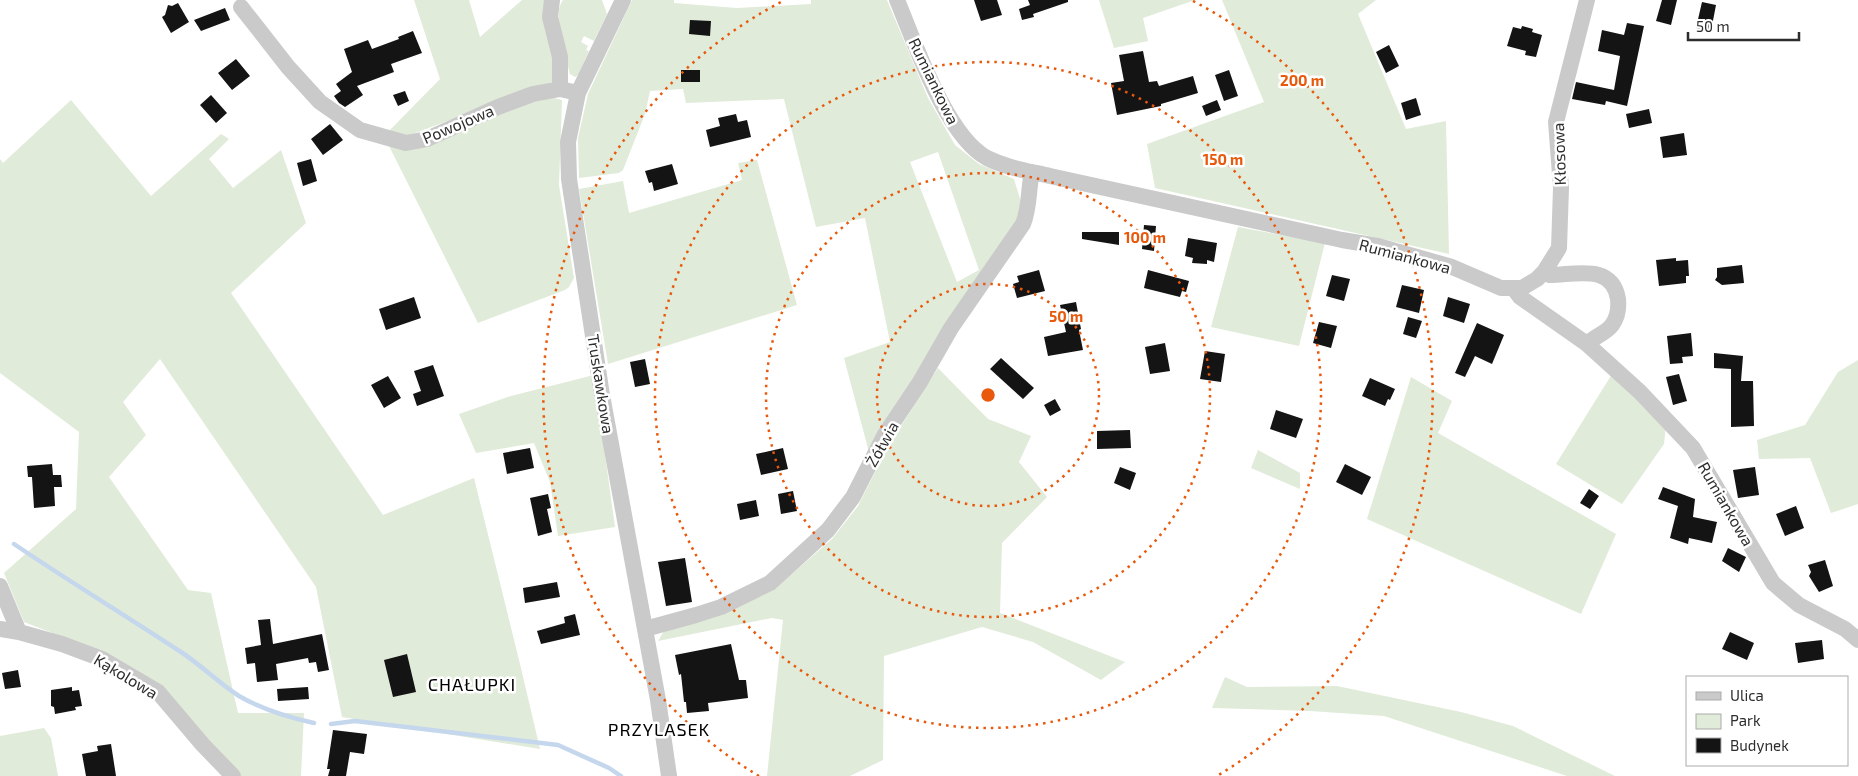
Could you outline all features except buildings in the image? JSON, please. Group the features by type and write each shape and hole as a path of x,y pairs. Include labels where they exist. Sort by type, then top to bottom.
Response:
{"street":[{"path":"552,0 550,17 560,57 560,89"},
{"name":"Rumiankowa","path":"897,0 938,96 957,128 971,146 986,157 1010,167 1032,172 1342,240 1378,246 1452,267 1501,288 1514,289 1520,297 1588,344 1640,392 1693,448 1773,583 1799,605 1845,629 1858,640"},
{"name":"Kłosowa","path":"1514,289 1522,288 1544,272 1558,248 1561,188 1556,122 1587,0"},
{"name":"Truskawkowa","path":"621,1 578,93 568,142 569,179 602,395 670,776"},
{"name":"Powojowa","path":"241,7 288,67 320,102 360,130 406,143 427,139 498,107 533,94 560,89 578,93"},
{"name":"Żółwia","path":"645,629 721,607 770,583 828,530 853,497 884,436 920,382 951,328 1023,224 1028,211 1029,183 1032,172"},
{"path":"1544,272 1550,275 1595,274 1610,280 1614,286 1618,301 1617,315 1610,328 1593,338 1588,344"},
{"path":"0,586 19,632"},
{"name":"Kąkolowa","path":"0,629 19,632 62,644 102,659 158,692 203,745 233,776"}],"green space":[{"path":"414,0 469,0 480,37 522,0 545,0 555,81 407,136 389,131 440,79"},
{"path":"563,0 602,0 607,14 594,41 584,36 581,42 588,46 586,50 589,51 578,75 575,77 570,74 560,36 558,16"},
{"path":"632,0 674,0 674,3 737,8 811,4 811,0 887,0 928,98 955,145 979,164 1014,179 1024,212 870,456 844,358 890,342 865,218 816,227 784,99 686,103 683,89 650,91 645,114 623,170 619,173 579,178 578,138 588,94","holes":["938,152 979,270 957,282 910,162"]},
{"path":"1099,0 1195,0 1143,18 1148,41 1114,48"},
{"path":"1222,0 1376,0 1358,14 1406,129 1446,121 1449,254 1155,188 1147,144 1264,102"},
{"path":"546,96 562,100 559,185 574,278 565,290 478,323 389,146"},
{"path":"71,100 151,196 221,134 229,139 209,159 233,188 281,150 306,223 231,293 383,515 474,478 540,749 342,717 316,587 160,359 123,402 146,435 109,477 188,590 211,593 238,713 304,713 301,776 239,776 170,698 86,646 24,622 4,573 76,509 79,432 0,373 0,159 3,163"},
{"path":"757,160 797,305 608,364 579,189 623,181 629,213 742,180 738,163"},
{"path":"1238,227 1325,243 1299,346 1211,327"},
{"path":"1858,360 1858,504 1831,513 1810,458 1759,459 1757,440 1805,425 1838,372"},
{"path":"938,368 988,419 1031,436 1019,462 1047,497 1002,543 1000,613 1125,662 1101,680 1033,642 982,627 884,656 883,760 850,776 767,776 783,620 772,618 658,641 664,631 705,620 772,591 832,539 858,506 887,448"},
{"path":"1612,374 1666,425 1664,444 1622,504 1556,464"},
{"path":"594,375 615,527 558,536 550,482 534,443 476,453 459,414 511,396"},
{"path":"1411,377 1452,401 1438,433 1616,534 1581,614 1367,519"},
{"path":"1258,450 1300,473 1300,489 1251,468"},
{"path":"1225,677 1247,687 1337,686 1461,712 1513,726 1615,776 1567,776 1384,716 1310,711 1212,708"},
{"path":"44,728 51,738 58,776 0,776 0,736"}],"waterway":[{"path":"14,544 184,654 239,696 275,712 314,723"},
{"path":"331,724 355,721 558,745 609,768 621,776"}],"district":[{"name":"CHAŁUPKI","path":"472,685"},
{"name":"PRZYLASEK","path":"659,730"}]}
